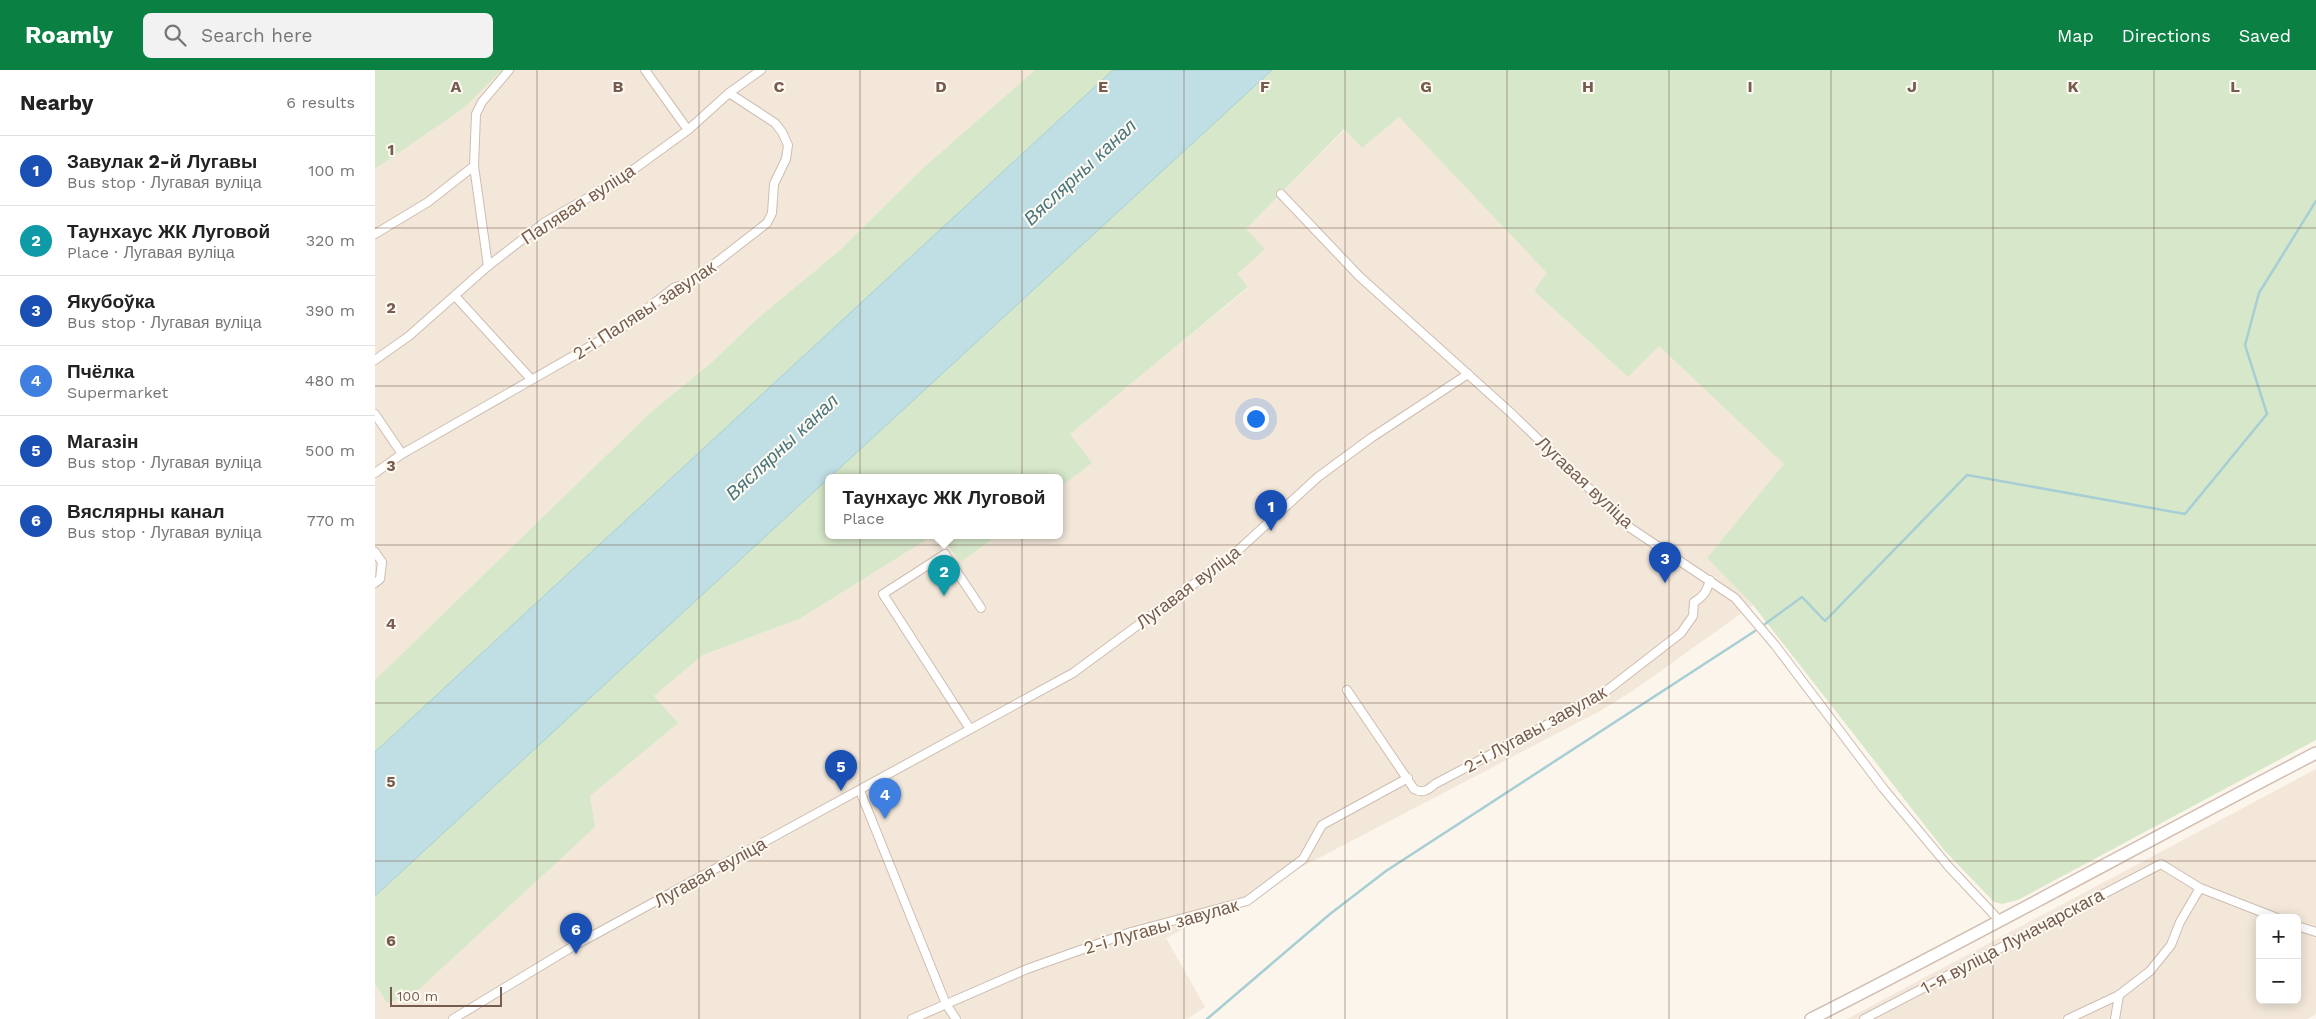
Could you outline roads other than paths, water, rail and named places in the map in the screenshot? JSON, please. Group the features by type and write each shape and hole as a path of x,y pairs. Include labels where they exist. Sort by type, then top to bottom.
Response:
{"street":[{"path":"488,266 474,166 476,114 482,102 509,70"},
{"path":"645,70 688,130"},
{"name":"Палявая вуліца","path":"375,360 409,336 488,266 545,222 619,180 688,130 729,93 761,70"},
{"name":"2-і Палявы завулак","path":"375,473 402,454 623,328 675,287 690,283 767,223 774,202 774,184 786,159 788,145 775,123 729,93"},
{"path":"375,234 428,202 474,166"},
{"name":"Лугавая вуліца","path":"1281,194 1359,276 1468,374 1629,526 1735,598 1775,645 1883,788 1949,868 1999,920"},
{"path":"455,296 531,379"},
{"name":"Лугавая вуліца","path":"453,1019 572,947 1073,673 1233,555 1318,477 1371,438 1468,374"},
{"path":"375,414 402,454"},
{"path":"375,552 382,562 380,579 375,583"},
{"path":"970,730 883,594 945,554 981,608"},
{"name":"2-і Лугавы завулак","path":"1347,690 1415,789 1419,792 1426,791 1435,784 1597,698 1685,628 1693,616 1694,602 1701,598 1707,590 1710,580"},
{"path":"1811,1019 1894,978 1999,920 2316,753"},
{"name":"2-і Лугавы завулак","path":"912,1019 1027,969 1131,932 1247,901 1303,859 1322,825 1408,778"},
{"path":"860,791 946,1004 957,1019"},
{"name":"1-я вуліца Луначарскага","path":"1865,1019 2161,864 2200,888"},
{"path":"2068,1019 2119,995 2150,971 2171,945 2180,922 2200,888 2267,914"},
{"path":"2301,927 2316,932"},
{"path":"2115,1019 2119,995"}],"water":[{"path":"1113,70 1272,70 833,474 825,474 825,482 375,896 375,752"}],"waterway":[{"path":"1765,624 1802,597 1825,621 1967,475 2185,514 2267,414 2245,345 2259,293 2316,201"},
{"path":"1207,1019 1330,914 1386,871 1755,631"}],"place":[{"name":"Завулак 2-й Лугавы","path":"1271,531"},
{"name":"Якубоўка","path":"1665,583"},
{"name":"Таунхаус ЖК Луговой","path":"944,596"},
{"name":"Магазін","path":"841,791"},
{"name":"Пчёлка","path":"885,819"},
{"name":"Вяслярны канал","path":"576,954"}]}
